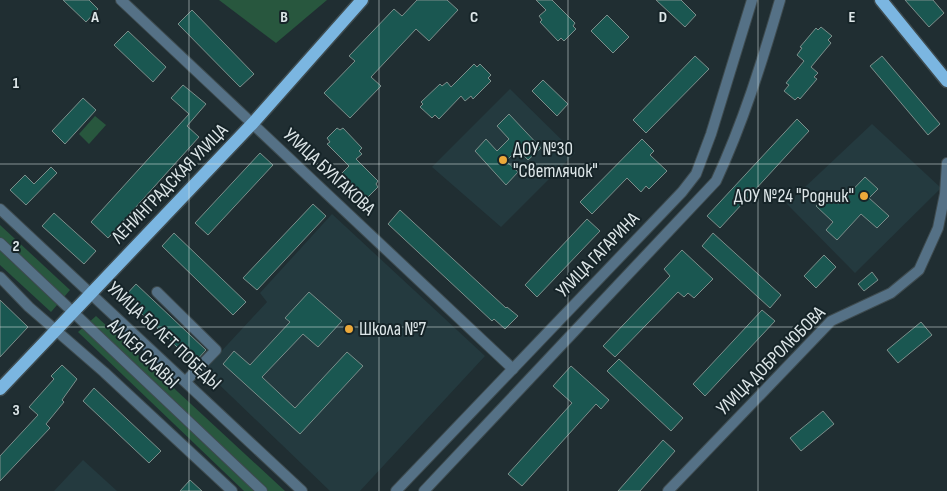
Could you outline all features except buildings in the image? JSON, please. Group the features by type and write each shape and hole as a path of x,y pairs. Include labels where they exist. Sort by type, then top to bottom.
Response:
{"main road":[{"name":"ЛЕНИНГРАДСКАЯ УЛИЦА","path":"0,389 253,123 362,0"},
{"path":"881,0 947,80"}],"street":[{"name":"УЛИЦА БУЛГАКОВА","path":"121,0 513,369"},
{"name":"УЛИЦА ГАГАРИНА","path":"396,491 682,192 696,174 711,134 752,0"},
{"name":"УЛИЦА ГАГАРИНА","path":"424,491 716,181 732,145 763,59 780,0"},
{"name":"УЛИЦА ДОБРОЛЮБОВА","path":"668,491 831,321 891,293 919,270 938,228 945,194 947,163"},
{"name":"УЛИЦА 50 ЛЕТ ПОБЕДЫ","path":"0,209 302,491"},
{"name":"АЛЛЕЯ СЛАВЫ","path":"0,243 262,491"},
{"path":"0,277 29,307 58,330 232,491"},
{"path":"157,292 216,350 186,381"}],"shaded area":[{"name":"ДОУ №30 \"Светлячок\"","path":"510,89 575,153 501,227 432,167"},
{"name":"ДОУ №24 \"Родник\"","path":"872,124 941,188 855,273 787,204"},
{"name":"Школа №7","path":"332,214 485,356 360,491 330,491 204,370 267,302 260,293"},
{"path":"83,460 117,491 54,491"}],"green space":[{"path":"219,0 327,0 276,43"},
{"path":"95,116 106,125 89,144 79,134"},
{"path":"0,225 70,290 51,312 0,265"},
{"path":"96,316 285,491 244,491 78,332"}],"place":[{"name":"ДОУ №30 \"Светлячок\"","path":"503,160"},
{"name":"ДОУ №24 \"Родник\"","path":"864,196"},
{"name":"Школа №7","path":"349,329"}]}
